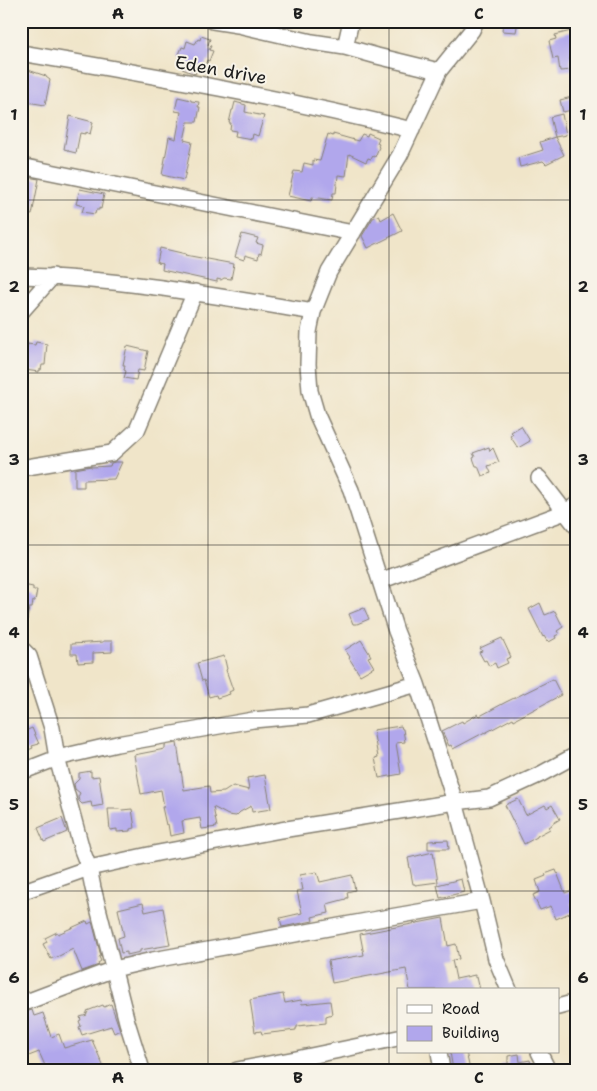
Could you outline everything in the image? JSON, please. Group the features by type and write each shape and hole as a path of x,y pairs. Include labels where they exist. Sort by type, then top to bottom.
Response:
{"street":[{"path":"213,21 345,47 439,71"},
{"path":"345,47 351,21"},
{"path":"476,21 472,30 439,71 400,155 329,272 313,312 309,332 308,364 310,391 317,415 351,490 396,631 417,684 456,802 496,959 508,988"},
{"path":"569,21 576,23"},
{"name":"Eden drive","path":"21,53 263,97 412,130"},
{"path":"21,166 353,232"},
{"path":"21,276 53,276 195,292 313,312"},
{"path":"21,312 53,276"},
{"path":"21,468 112,453 137,430 195,292"},
{"path":"539,478 570,508 576,526"},
{"path":"380,581 570,508"},
{"path":"21,648 29,656 52,728 57,758 82,850 89,868 92,888 127,1022 142,1070"},
{"path":"21,772 57,758 117,744 253,720 308,714 417,684"},
{"path":"21,892 89,868 158,853 281,830 490,798 576,755"},
{"path":"21,1004 114,969 154,960 482,901"},
{"path":"560,1006 576,1002"},
{"path":"237,1070 397,1038"},
{"path":"439,1054 442,1070"},
{"path":"539,1054 548,1070"}],"building":[{"path":"503,21 518,21 516,32 502,31"},
{"path":"571,31 576,32 576,57 570,58 572,70 560,71 558,58 553,59 549,41 556,39 555,35"},
{"path":"201,36 210,39 208,45 211,46 209,50 213,51 204,68 200,66 195,74 182,69 185,60 178,57 182,47 185,48 187,41 195,44 198,39 200,40"},
{"path":"28,70 46,76 50,80 45,105 21,101 21,91 24,92"},
{"path":"576,96 576,109 563,112 560,100"},
{"path":"178,97 199,102 198,107 200,107 197,122 188,122 184,140 192,142 184,180 162,175 169,137 176,139 181,112 175,111"},
{"path":"235,102 246,105 245,112 264,116 258,136 253,134 252,139 235,136 236,131 230,130 231,123 229,123"},
{"path":"562,114 566,135 555,137 550,117"},
{"path":"70,116 93,122 90,134 80,133 76,153 64,149"},
{"path":"368,133 379,138 377,143 379,147 375,157 368,158 366,162 349,154 346,176 338,175 336,193 333,193 332,200 312,197 311,201 288,196 294,171 302,172 304,163 313,165 313,160 320,161 328,134 358,141 362,134 367,136"},
{"path":"555,137 564,155 546,164 543,161 520,167 518,158 543,150 540,142"},
{"path":"21,176 39,179 32,215 21,213"},
{"path":"80,189 104,194 101,209 96,210 95,214 82,212 84,206 76,204"},
{"path":"393,213 402,231 368,248 362,236 373,218 379,215 381,220"},
{"path":"242,234 258,238 256,243 263,245 258,259 245,255 244,260 235,257"},
{"path":"160,248 185,255 234,264 231,279 217,279 217,282 162,270 163,264 157,263"},
{"path":"36,342 47,344 45,365 42,365 39,372 25,370 25,364 21,364 21,346 27,347 27,344 35,345"},
{"path":"127,346 148,351 144,371 138,370 136,380 124,378 126,371 124,370 125,365 123,365"},
{"path":"521,426 530,441 518,448 510,436 513,434 511,432"},
{"path":"489,447 490,451 493,448 499,462 488,466 491,473 482,476 478,466 476,466 473,453"},
{"path":"122,462 114,479 84,480 84,487 75,487 75,469 91,466 110,466 111,463"},
{"path":"23,585 37,590 32,608 29,608 26,626 21,625 21,589"},
{"path":"540,603 545,615 555,611 563,627 557,631 559,634 555,636 556,638 549,642 543,637 529,609"},
{"path":"364,608 369,619 353,624 349,614"},
{"path":"502,638 511,657 506,659 508,663 497,668 495,663 489,666 479,652 482,651 480,648"},
{"path":"361,640 371,656 368,657 374,667 360,675 345,650"},
{"path":"112,641 112,652 93,653 93,662 78,663 77,654 71,654 71,644"},
{"path":"224,656 226,670 233,690 229,692 230,694 217,698 216,695 209,697 197,663"},
{"path":"553,679 561,695 453,749 451,745 449,746 442,731 462,721 463,723 478,714 480,716"},
{"path":"401,726 405,742 396,743 401,774 379,778 375,758 378,757 373,730"},
{"path":"32,728 39,744 21,753 21,733"},
{"path":"177,743 184,790 209,786 210,793 224,792 233,786 249,790 247,778 265,775 271,809 252,812 251,806 236,816 228,815 213,807 217,827 202,829 200,818 182,821 184,833 170,836 162,807 164,807 161,790 141,794 134,755 165,749 165,745"},
{"path":"91,771 91,777 99,776 103,805 92,807 91,802 82,804 79,801 80,793 75,789 74,784 79,779 79,773"},
{"path":"518,799 526,815 545,805 547,808 552,805 560,819 549,827 550,829 524,844 505,805"},
{"path":"108,809 132,809 135,828 130,829 130,831 117,832 117,829 110,830"},
{"path":"62,818 67,832 44,842 38,828"},
{"path":"448,840 449,849 428,849 428,841"},
{"path":"433,852 438,882 413,884 408,858"},
{"path":"556,870 565,893 576,889 576,901 571,903 574,911 556,919 551,906 540,910 533,895 540,892 536,880"},
{"path":"317,872 320,882 352,875 355,890 347,892 348,898 346,899 327,904 329,913 312,917 313,921 282,927 280,918 302,913 297,891 303,890 300,875"},
{"path":"461,879 464,892 440,898 437,885"},
{"path":"143,903 145,912 163,908 170,945 140,950 140,952 127,955 127,952 121,953 118,938 124,936 118,909"},
{"path":"443,918 448,946 456,944 459,959 452,960 456,979 475,975 480,988 410,988 406,969 332,983 328,961 364,955 360,934"},
{"path":"87,921 88,924 92,922 93,925 101,956 99,957 101,961 98,963 99,965 82,971 73,949 51,959 43,944 47,942 45,938"},
{"path":"283,994 285,1003 301,1000 302,1004 330,1001 332,1014 326,1016 326,1023 297,1026 296,1030 262,1034 261,1031 255,1032 250,1000"},
{"path":"111,1004 120,1030 114,1033 111,1026 82,1035 79,1027 81,1026 80,1017 87,1015 87,1011"},
{"path":"32,1010 34,1016 43,1013 51,1037 59,1034 64,1048 92,1040 105,1070 47,1070 39,1052 21,1059 21,1013"},
{"path":"450,1054 466,1054 470,1070 453,1070"},
{"path":"519,1054 520,1062 530,1060 532,1070 501,1070 501,1065 508,1064 508,1056"}]}
